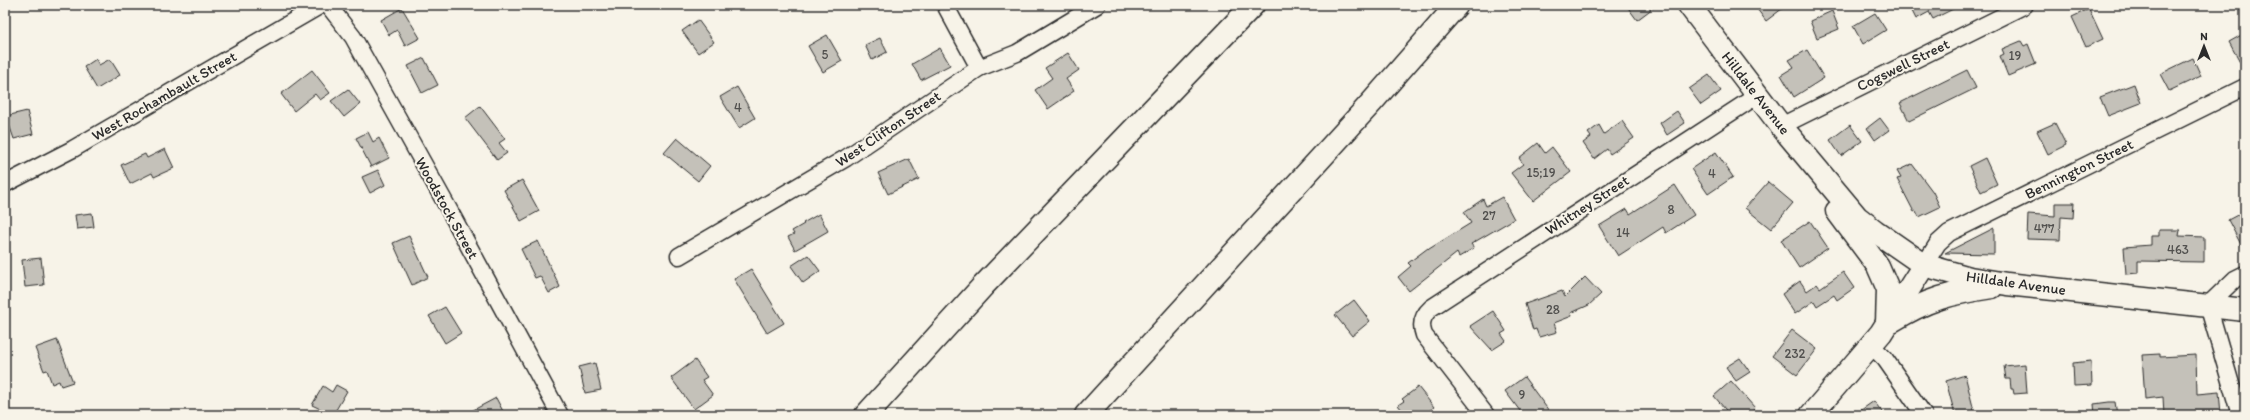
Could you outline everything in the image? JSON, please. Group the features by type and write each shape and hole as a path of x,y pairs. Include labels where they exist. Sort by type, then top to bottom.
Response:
{"main road":[{"path":"866,415 983,286 1253,5"},
{"path":"1086,415 1372,102 1456,5"},
{"name":"Hilldale Avenue","path":"1689,5 1781,126 1857,217 1874,232 1924,265 1970,278 2007,284 2245,310"},
{"path":"1821,175 1829,199 1878,266 1888,289 1887,324"},
{"path":"1811,415 1887,324 1924,265"},
{"path":"1887,324 1916,306 1948,295 2007,284"}],"street":[{"name":"West Rochambault Street","path":"5,184 73,149 321,5"},
{"name":"Woodstock Street","path":"328,5 352,37 447,206 560,415"},
{"path":"945,5 980,68"},
{"name":"West Clifton Street","path":"679,256 846,158 980,68 1017,53 1096,5"},
{"name":"Cogswell Street","path":"1781,126 2025,5"},
{"name":"Bennington Street","path":"1924,265 1938,243 1949,233 2245,87"},
{"name":"Whitney Street","path":"1486,415 1424,335 1422,321 1424,314 1758,95"},
{"path":"2240,415 2208,305 2235,279 2245,274"},
{"path":"1871,345 1885,359 1924,415"}],"building":[{"path":"1626,5 1657,5 1637,20"},
{"path":"1754,5 1787,5 1766,21"},
{"path":"1909,5 1961,5 1933,19 1929,12 1916,19"},
{"path":"402,8 420,38 405,46 397,30 389,35 381,20"},
{"path":"2089,9 2103,39 2086,47 2072,17"},
{"path":"1832,11 1839,29 1817,38 1810,21"},
{"path":"1875,13 1886,30 1863,44 1853,26"},
{"path":"698,20 714,42 698,53 682,31"},
{"path":"2245,33 2245,72 2229,42"},
{"path":"827,35 842,61 823,72 808,46"},
{"path":"880,38 887,52 872,60 865,45"},
{"path":"2021,41 2024,46 2028,44 2036,64 2008,76 2000,56 2004,54 2002,49"},
{"path":"940,48 950,65 921,80 912,64"},
{"path":"1807,50 1824,78 1794,97 1781,75 1794,67 1789,60"},
{"path":"1068,53 1079,70 1066,79 1074,91 1048,109 1035,90 1052,78 1045,68"},
{"path":"424,58 438,85 422,93 408,66"},
{"path":"2193,58 2201,76 2169,91 2160,74"},
{"path":"96,59 99,65 110,59 120,75 97,89 84,67"},
{"path":"312,70 330,93 320,100 315,94 294,111 281,94"},
{"path":"1967,70 1976,88 1909,121 1900,103"},
{"path":"1709,75 1721,91 1701,105 1689,89"},
{"path":"2134,84 2141,103 2108,116 2100,97"},
{"path":"737,87 755,118 739,128 720,97"},
{"path":"348,89 360,104 344,117 331,101"},
{"path":"480,106 505,139 499,143 507,153 497,160 465,118"},
{"path":"27,111 33,134 14,139 6,116"},
{"path":"1677,111 1685,123 1667,135 1660,123"},
{"path":"1880,118 1889,130 1875,140 1867,128"},
{"path":"1622,121 1634,138 1610,154 1607,149 1594,159 1583,143 1591,137 1588,133 1599,125 1604,134"},
{"path":"2055,123 2066,145 2048,154 2037,131"},
{"path":"1850,125 1862,141 1841,156 1830,140"},
{"path":"368,132 373,142 379,138 389,158 371,167 356,138"},
{"path":"677,138 710,166 698,181 664,153"},
{"path":"1538,143 1545,153 1552,147 1571,172 1533,201 1511,173 1523,164 1519,158"},
{"path":"165,149 174,168 154,177 152,173 130,184 121,165 145,154 147,158"},
{"path":"1716,152 1733,177 1708,194 1691,169"},
{"path":"1985,158 1997,184 1981,192 1969,166"},
{"path":"909,159 919,179 888,194 878,173"},
{"path":"1912,164 1933,192 1940,207 1919,217 1916,211 1914,212 1897,179 1901,178 1897,171"},
{"path":"378,170 385,185 370,193 362,177"},
{"path":"522,180 539,211 521,221 504,190"},
{"path":"1768,182 1793,203 1771,229 1745,208"},
{"path":"1675,185 1694,215 1666,233 1663,227 1618,256 1599,226 1627,209 1630,214"},
{"path":"1502,197 1514,219 1471,244 1474,248 1459,257 1457,253 1409,291 1398,277 1411,266 1408,263 1428,248 1429,249 1471,223 1464,212 1483,199 1486,206"},
{"path":"2055,203 2074,203 2073,218 2061,217 2060,240 2027,239 2028,214 2055,216"},
{"path":"2245,211 2245,252 2228,220"},
{"path":"92,213 94,227 77,229 75,215"},
{"path":"819,214 828,231 795,250 788,237 794,234 792,231"},
{"path":"1810,221 1828,248 1799,268 1781,240"},
{"path":"1994,228 1994,254 1945,253"},
{"path":"2159,230 2180,230 2179,236 2204,237 2204,262 2138,261 2138,273 2126,274 2124,247 2151,245 2151,236 2159,236"},
{"path":"409,236 428,277 412,285 393,243"},
{"path":"538,241 560,287 549,293 540,276 535,278 521,249"},
{"path":"808,255 820,271 803,283 791,266"},
{"path":"41,258 44,285 25,287 22,260"},
{"path":"751,269 784,323 767,333 734,279"},
{"path":"1843,272 1854,288 1837,300 1834,295 1817,306 1814,301 1795,314 1782,294 1800,281 1807,291 1817,284 1820,288"},
{"path":"1585,277 1601,294 1589,305 1571,313 1572,316 1554,323 1557,332 1539,337 1536,329 1533,330 1525,304 1562,291 1565,297"},
{"path":"1354,300 1370,321 1352,336 1335,315"},
{"path":"445,307 461,333 445,343 429,316"},
{"path":"1493,311 1506,331 1501,334 1506,341 1492,350 1470,326"},
{"path":"1792,330 1817,349 1797,375 1772,356"},
{"path":"57,340 73,382 61,386 59,381 52,384 47,370 44,371 35,348"},
{"path":"2160,354 2160,357 2196,355 2197,394 2219,392 2221,414 2164,415 2163,397 2145,399 2142,355"},
{"path":"1740,358 1750,372 1736,381 1726,367"},
{"path":"695,360 707,377 702,380 713,395 694,409 671,378"},
{"path":"2091,361 2092,385 2074,386 2073,363"},
{"path":"595,363 601,390 585,393 579,367"},
{"path":"2025,364 2027,393 2014,394 2013,389 2011,389 2010,379 2006,379 2004,366"},
{"path":"1965,375 1975,415 1955,415 1946,381"},
{"path":"1524,377 1552,415 1523,415 1505,391"},
{"path":"1731,381 1755,408 1748,415 1730,415 1714,396"},
{"path":"336,385 347,391 333,415 312,405 323,386 332,392"},
{"path":"1418,387 1434,407 1424,415 1406,415 1398,405 1404,401 1402,399"},
{"path":"496,398 505,415 464,415"},
{"path":"1874,401 1884,415 1854,415"},
{"path":"2115,402 2117,415 2095,415 2094,404"}]}
